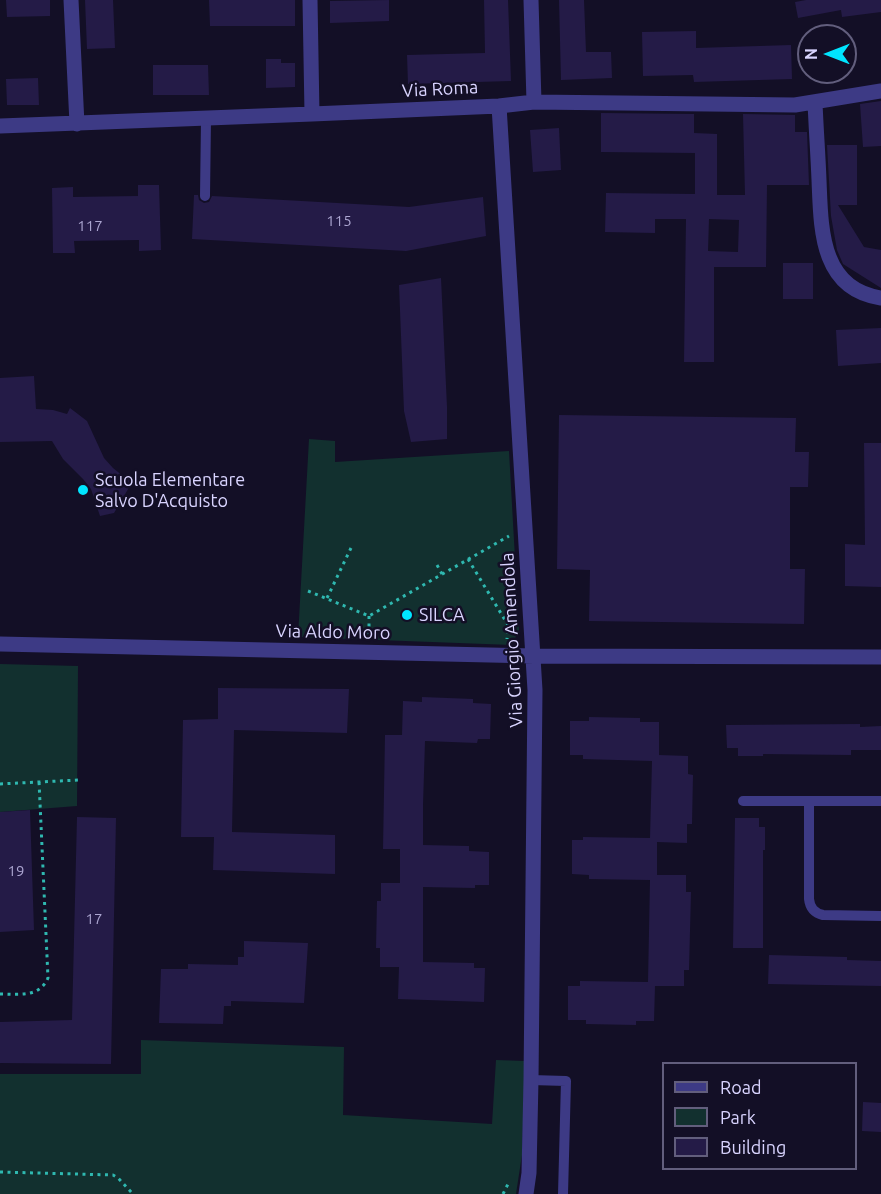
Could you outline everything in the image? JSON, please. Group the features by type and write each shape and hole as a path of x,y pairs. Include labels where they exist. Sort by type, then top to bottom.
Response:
{"street":[{"path":"71,0 77,124"},
{"path":"310,0 312,114"},
{"path":"531,0 534,102"},
{"name":"Via Roma","path":"0,126 499,106 534,102 795,105 881,92"},
{"path":"815,102 821,226 826,250 836,269 848,284 863,294 881,298"},
{"name":"Via Giorgio Amendola","path":"499,106 534,656 535,802 531,1080 529,1173 526,1194"},
{"name":"Via Aldo Moro","path":"0,644 506,656 881,657"},
{"name":"Via Giorgio Amendola","path":"529,1173 534,1194"}],"lane":[{"path":"205,196 206,119"},
{"path":"743,801 881,801"},
{"path":"809,801 809,899 812,908 823,915 881,916"},
{"path":"531,1080 566,1081 563,1194"}],"path":[{"path":"308,591 369,616 526,526"},
{"path":"326,598 351,548"},
{"path":"468,559 508,624 506,656"},
{"path":"437,565 442,574"},
{"path":"0,784 79,780"},
{"path":"0,994 37,992 45,985 48,978 39,781"},
{"path":"0,1172 112,1175 118,1178 133,1194"}],"green space":[{"path":"309,439 335,441 335,462 509,451 519,630 512,645 298,637"},
{"path":"0,664 78,666 77,806 0,812"},
{"path":"141,1040 344,1047 343,1115 492,1124 496,1060 525,1061 522,1155 516,1194 0,1194 0,1074 141,1074"}],"building":[{"path":"6,0 50,0 50,16 7,17"},
{"path":"85,0 113,0 115,48 87,49"},
{"path":"209,0 295,0 295,26 210,26"},
{"path":"389,0 389,21 330,23 330,1"},
{"path":"484,0 508,0 511,81 408,84 407,55 485,53"},
{"path":"559,0 584,0 586,52 611,52 612,78 561,80"},
{"path":"881,0 881,12 842,17 841,10 798,18 795,2"},
{"path":"696,31 696,48 791,45 792,79 694,82 693,75 643,76 642,32"},
{"path":"266,59 281,59 281,63 295,63 295,87 266,88"},
{"path":"153,65 208,65 209,95 153,95"},
{"path":"38,78 39,105 7,105 6,79"},
{"path":"881,101 881,146 863,147 860,104"},
{"path":"601,113 694,114 694,133 717,134 717,195 745,195 743,114 795,115 795,132 807,132 809,185 767,185 766,267 714,267 714,362 684,362 686,219 655,219 655,233 605,232 606,193 695,194 695,153 601,152","holes":["709,219 739,220 738,252 708,251"]},
{"path":"559,128 561,170 533,172 530,130"},
{"path":"827,145 857,145 857,205 838,205 864,247 881,250 881,288 843,264 837,250 831,216"},
{"path":"138,185 159,185 161,250 139,251 139,240 74,241 75,253 53,253 52,188 73,187 73,197 138,196"},
{"path":"194,195 198,195 199,200 204,203 209,202 212,196 409,207 483,197 486,236 406,251 192,239"},
{"path":"783,263 813,263 813,299 783,299"},
{"path":"441,278 447,439 411,442 404,411 399,285"},
{"path":"881,328 881,363 838,366 836,330"},
{"path":"34,376 36,409 67,414 70,408 87,421 104,458 113,468 123,476 134,479 114,513 100,516 91,489 63,459 52,441 0,442 0,378"},
{"path":"559,415 796,418 795,452 809,452 808,487 790,487 790,569 805,569 804,624 589,621 590,570 557,569"},
{"path":"864,443 881,443 881,587 845,586 845,544 865,545"},
{"path":"218,688 349,689 347,733 234,730 232,832 335,835 335,874 213,870 214,837 181,837 183,720 218,719"},
{"path":"422,697 473,699 473,703 491,704 490,739 478,739 477,743 425,741 423,805 423,845 469,846 469,851 489,852 489,885 475,885 475,888 423,887 423,962 474,963 474,968 485,968 484,1002 398,999 399,967 380,967 380,948 376,948 377,901 381,901 381,883 400,883 400,849 383,849 385,735 402,735 403,701 422,702"},
{"path":"589,717 640,718 640,722 659,722 659,755 688,756 688,774 693,775 692,824 687,824 687,843 657,842 657,875 686,875 686,892 691,892 689,970 684,970 684,986 655,986 654,1021 636,1021 636,1025 586,1024 586,1020 568,1020 568,986 580,986 580,981 648,982 650,880 589,879 589,875 572,874 572,840 583,840 583,837 650,838 652,761 583,759 583,755 570,755 570,721 589,721"},
{"path":"860,724 860,727 881,726 881,750 851,750 851,755 738,756 738,748 727,748 726,725"},
{"path":"30,810 34,930 0,932 0,812"},
{"path":"77,817 116,818 111,1064 0,1063 0,1022 72,1020"},
{"path":"735,818 759,818 759,827 765,827 763,948 733,948"},
{"path":"244,941 308,943 304,1003 231,1001 231,1006 224,1006 223,1024 159,1023 161,969 188,969 188,964 238,965 238,957 244,957"},
{"path":"769,955 847,957 847,960 881,961 881,986 768,984"},
{"path":"863,1102 881,1103 881,1132 862,1131"}],"place":[{"name":"Scuola Elementare Salvo D'Acquisto","path":"83,490"},
{"name":"SILCA","path":"407,615"}]}
